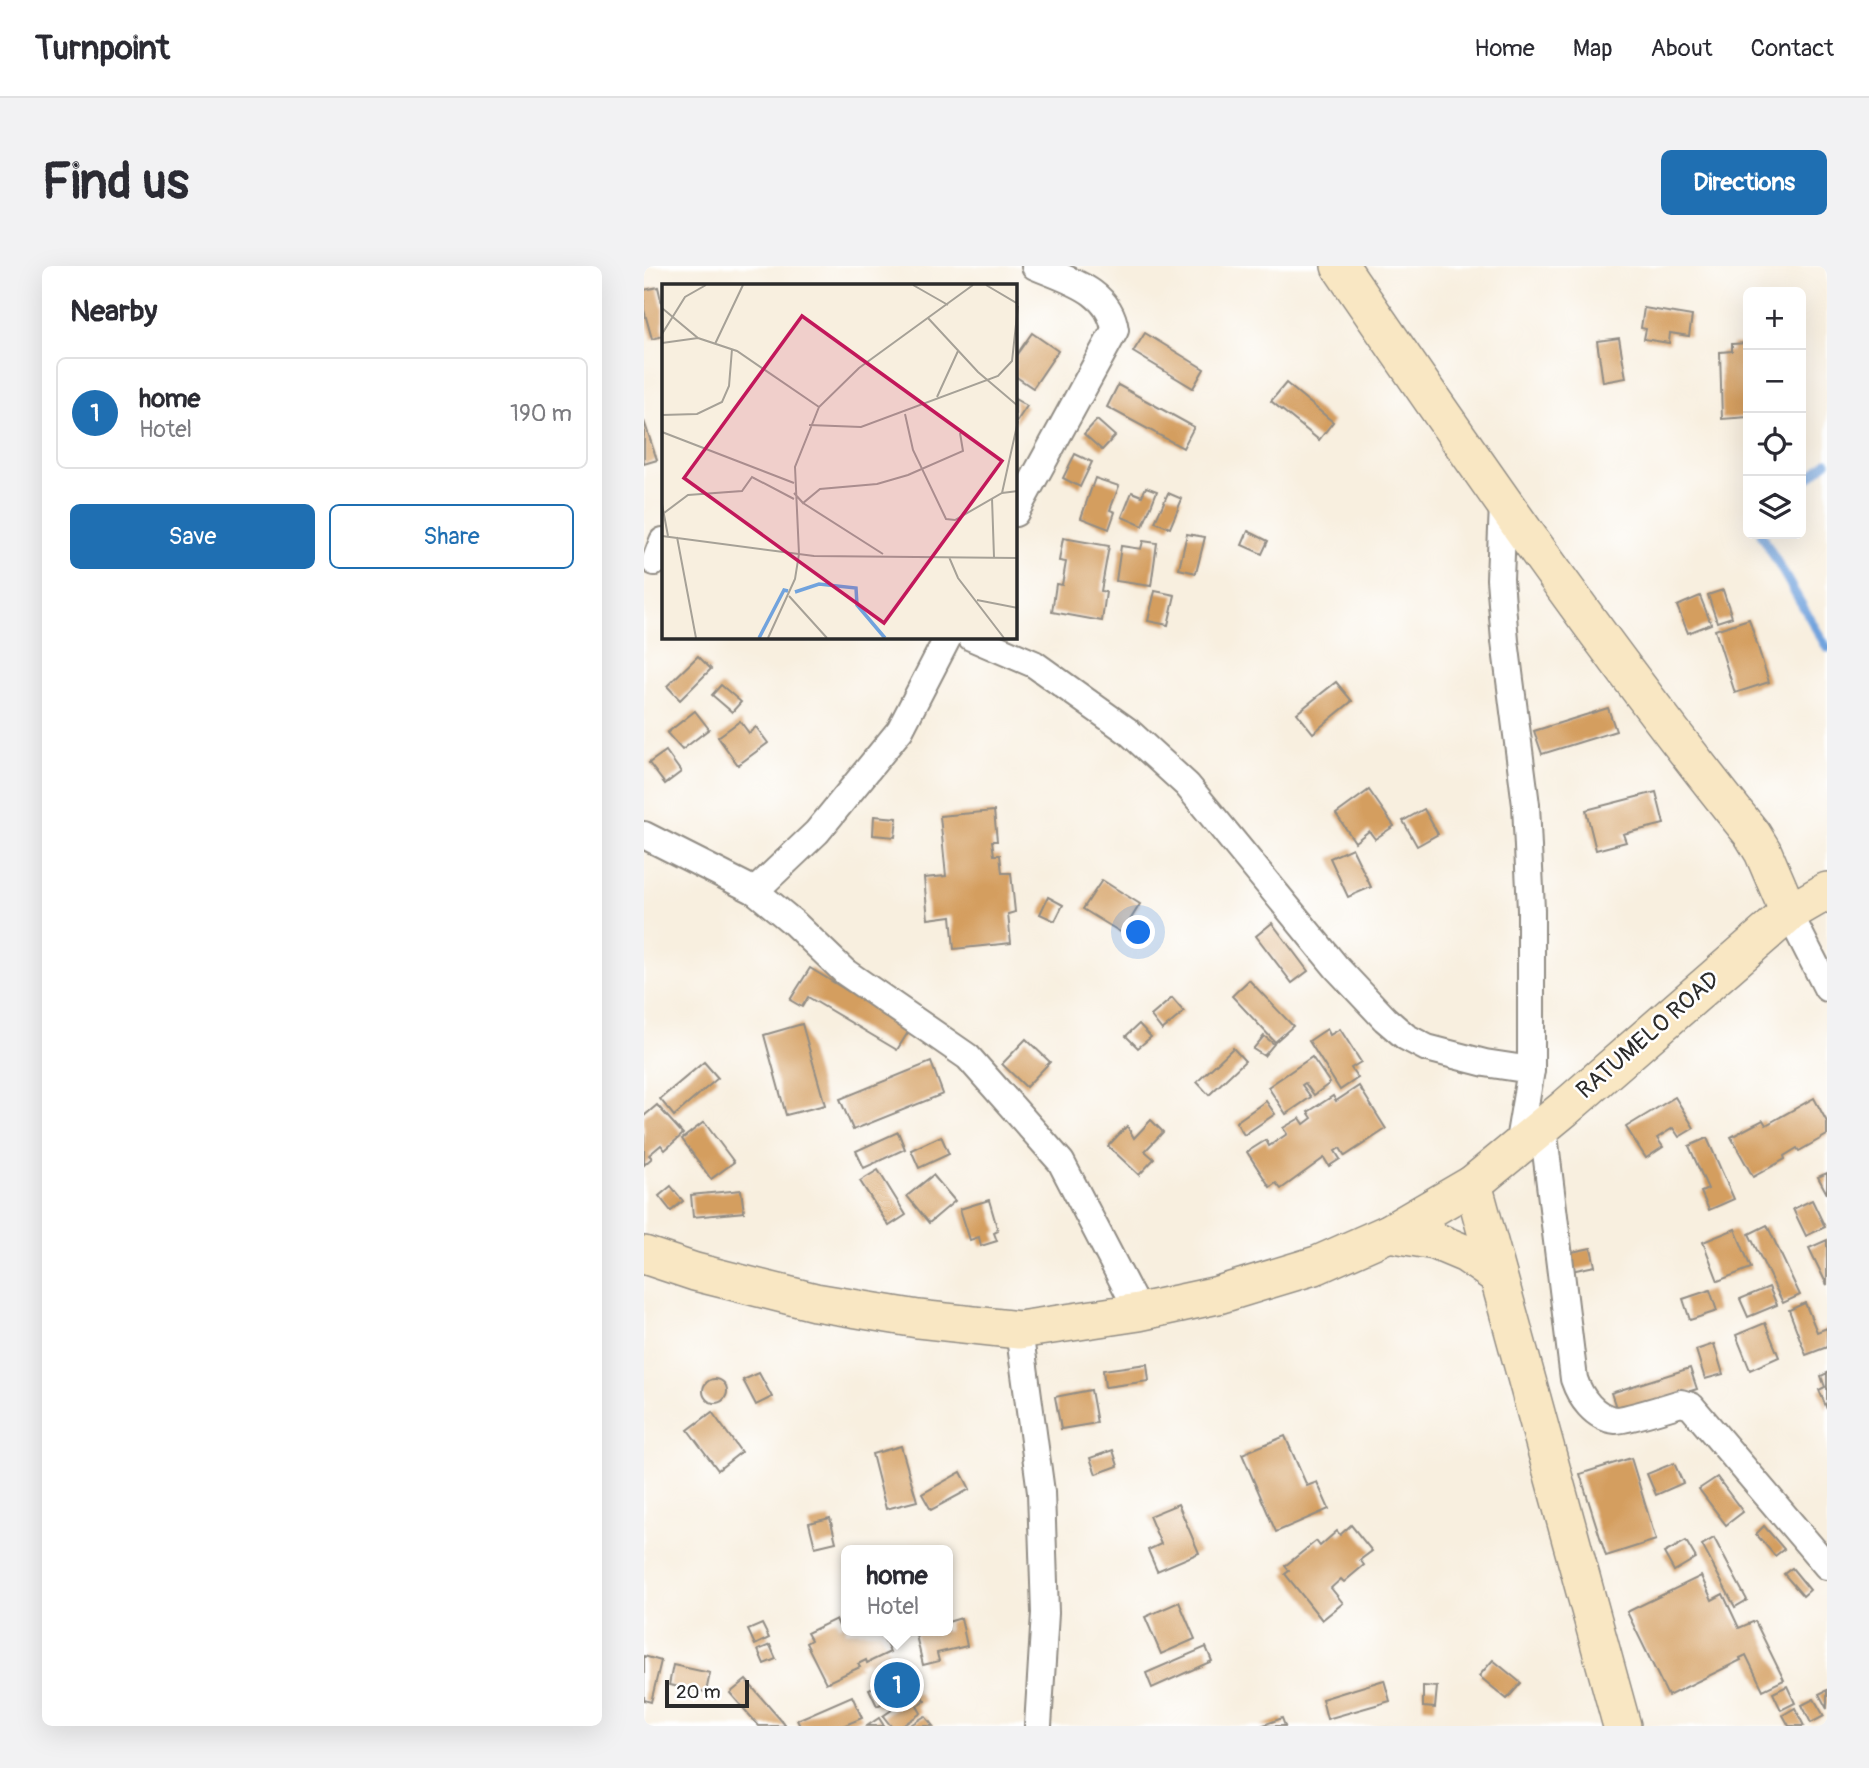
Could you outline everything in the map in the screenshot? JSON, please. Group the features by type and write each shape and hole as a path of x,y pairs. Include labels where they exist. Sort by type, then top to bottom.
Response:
{"street":[{"path":"1017,509 1115,330 1113,318 1097,295 1035,266"},
{"path":"1340,266 1503,504 1665,725 1752,834 1827,988"},
{"path":"1503,504 1500,579 1527,818 1531,910 1530,1137 1578,1393 1587,1405 1616,1420 1681,1404 1691,1406 1827,1566"},
{"path":"755,891 817,832 900,730 947,639"},
{"path":"976,639 1034,664 1129,732 1187,785 1355,988 1406,1037 1427,1048 1485,1063 1531,1070"},
{"path":"644,835 755,891 794,923 845,972 968,1057 1060,1162 1139,1312"},
{"name":"RATUMELO ROAD","path":"644,1255 695,1272 815,1302 918,1319 1019,1329 1139,1312 1218,1295 1317,1265 1389,1233 1472,1184 1789,913 1827,891"},
{"path":"1472,1184 1622,1726"},
{"path":"1389,1233 1435,1241 1466,1254 1498,1276"},
{"path":"1019,1329 1041,1492 1045,1613 1038,1726"}],"building":[{"path":"658,287 662,304 662,336 652,339 644,310 644,290"},
{"path":"1644,308 1692,316 1689,336 1670,333 1669,343 1644,339 1646,329 1641,328"},
{"path":"1032,333 1058,351 1033,388 1017,377 1017,354"},
{"path":"1145,333 1204,369 1193,388 1133,352"},
{"path":"1619,338 1626,378 1603,382 1597,341"},
{"path":"1743,343 1743,417 1722,419 1720,352 1732,351 1732,344"},
{"path":"1286,383 1333,422 1319,440 1271,401"},
{"path":"1118,385 1194,427 1183,448 1107,407"},
{"path":"1017,400 1027,406 1017,421"},
{"path":"1097,420 1115,436 1102,450 1084,434"},
{"path":"644,421 657,460 644,464"},
{"path":"1075,454 1092,462 1080,487 1063,478"},
{"path":"1095,478 1119,486 1110,510 1115,512 1109,529 1081,518"},
{"path":"1146,487 1157,491 1143,526 1122,517 1132,492 1142,496"},
{"path":"1168,493 1182,499 1170,528 1155,522"},
{"path":"1248,531 1268,541 1262,554 1242,545"},
{"path":"1187,534 1205,537 1196,573 1179,569"},
{"path":"1063,538 1109,546 1101,591 1106,592 1102,621 1052,612 1056,584 1062,585 1066,562 1059,561"},
{"path":"1143,541 1157,543 1151,586 1116,581 1121,546 1141,549"},
{"path":"1723,590 1732,617 1717,622 1708,595"},
{"path":"1155,591 1175,595 1168,625 1148,621"},
{"path":"1700,596 1711,624 1688,633 1677,606"},
{"path":"1749,619 1769,682 1735,693 1715,630"},
{"path":"698,656 711,669 680,700 667,686"},
{"path":"1336,682 1352,701 1313,733 1297,713"},
{"path":"721,685 741,702 732,712 712,695"},
{"path":"1608,708 1616,731 1542,754 1534,731"},
{"path":"695,711 709,729 682,750 667,733"},
{"path":"740,721 749,733 756,727 768,743 738,765 718,737"},
{"path":"666,751 681,772 665,784 649,763"},
{"path":"1369,790 1394,826 1375,839 1369,831 1355,842 1336,814"},
{"path":"1656,792 1664,824 1623,834 1626,842 1596,850 1586,810"},
{"path":"1424,809 1438,834 1417,846 1403,821"},
{"path":"994,811 997,841 992,841 994,855 1000,855 1002,873 1011,873 1015,912 1008,914 1011,943 954,949 951,916 928,919 924,878 946,876 940,816"},
{"path":"874,816 897,818 895,837 873,835"},
{"path":"1352,848 1371,887 1348,897 1330,858"},
{"path":"1102,880 1140,904 1122,933 1083,909"},
{"path":"1048,897 1063,905 1055,921 1040,914"},
{"path":"1272,923 1308,971 1292,983 1256,936"},
{"path":"810,968 910,1029 897,1050 808,997 802,1007 790,1000"},
{"path":"1249,980 1293,1026 1275,1042 1232,996"},
{"path":"1172,998 1184,1012 1162,1030 1151,1016"},
{"path":"802,1024 825,1105 786,1115 764,1035"},
{"path":"1139,1024 1151,1037 1138,1048 1126,1036"},
{"path":"1327,1029 1330,1035 1340,1029 1361,1062 1351,1068 1358,1078 1340,1090 1309,1041"},
{"path":"1264,1036 1274,1044 1264,1056 1253,1049"},
{"path":"1026,1039 1050,1062 1026,1087 1002,1064"},
{"path":"1233,1048 1245,1061 1209,1095 1197,1082"},
{"path":"1312,1057 1330,1083 1314,1095 1305,1083 1302,1085 1311,1097 1286,1114 1268,1087"},
{"path":"704,1062 718,1078 674,1116 660,1099"},
{"path":"931,1062 943,1094 853,1130 840,1099"},
{"path":"1359,1086 1386,1129 1345,1156 1340,1148 1335,1151 1340,1159 1329,1166 1324,1158 1281,1189 1276,1183 1270,1187 1247,1152 1266,1140 1269,1146 1287,1134 1283,1128 1300,1118 1304,1124 1312,1118 1308,1112 1333,1096 1336,1101"},
{"path":"1675,1097 1694,1128 1679,1137 1673,1128 1657,1138 1663,1147 1646,1158 1626,1127"},
{"path":"1814,1098 1827,1122 1827,1135 1799,1151 1797,1148 1784,1156 1785,1159 1753,1177 1731,1137 1763,1120 1766,1125"},
{"path":"1266,1101 1275,1114 1244,1135 1236,1122"},
{"path":"657,1105 683,1134 665,1150 661,1145 649,1155 652,1158 644,1165 644,1116"},
{"path":"1151,1120 1163,1132 1145,1151 1154,1159 1139,1175 1108,1146 1127,1126 1134,1138"},
{"path":"704,1122 734,1162 711,1179 682,1139"},
{"path":"898,1132 905,1149 864,1168 856,1151"},
{"path":"941,1136 949,1154 919,1168 911,1150"},
{"path":"1707,1138 1734,1199 1709,1210 1701,1192 1708,1189 1689,1146"},
{"path":"878,1170 906,1215 889,1226 860,1181"},
{"path":"1827,1173 1827,1194 1818,1177"},
{"path":"933,1175 955,1201 929,1223 907,1196"},
{"path":"671,1186 683,1201 671,1211 659,1196"},
{"path":"741,1190 744,1212 693,1217 691,1195"},
{"path":"989,1200 998,1231 994,1233 997,1241 981,1246 979,1237 970,1240 960,1209"},
{"path":"1812,1200 1825,1227 1806,1236 1793,1209"},
{"path":"1767,1225 1800,1295 1783,1303 1749,1234"},
{"path":"1735,1229 1751,1268 1718,1281 1703,1242"},
{"path":"1827,1240 1827,1285 1809,1248"},
{"path":"1591,1248 1595,1266 1571,1271 1567,1253"},
{"path":"1769,1287 1777,1305 1748,1317 1740,1299"},
{"path":"1710,1290 1717,1311 1690,1320 1683,1299"},
{"path":"1805,1303 1817,1332 1827,1328 1827,1347 1806,1355 1789,1310"},
{"path":"1765,1323 1779,1357 1750,1370 1736,1335"},
{"path":"1714,1344 1723,1374 1705,1379 1696,1350"},
{"path":"1147,1364 1149,1381 1105,1387 1103,1370"},
{"path":"1690,1368 1697,1389 1618,1413 1611,1393"},
{"path":"759,1373 772,1397 756,1405 743,1380"},
{"path":"1827,1373 1827,1409 1819,1390 1825,1387 1821,1376"},
{"path":"715,1379 726,1386 727,1391 720,1402 715,1403 704,1396 703,1391 710,1380"},
{"path":"1091,1390 1097,1423 1061,1429 1055,1397"},
{"path":"712,1412 741,1452 718,1470 688,1430"},
{"path":"1285,1436 1307,1486 1317,1482 1329,1509 1276,1532 1242,1454"},
{"path":"901,1446 917,1501 886,1509 872,1454"},
{"path":"1113,1450 1118,1466 1096,1474 1090,1458"},
{"path":"1631,1458 1656,1540 1606,1556 1580,1474"},
{"path":"1674,1463 1683,1483 1656,1495 1647,1474"},
{"path":"961,1472 970,1489 931,1510 922,1494"},
{"path":"1717,1477 1743,1512 1726,1525 1699,1489"},
{"path":"1178,1504 1199,1553 1157,1571 1148,1550 1161,1544 1149,1516"},
{"path":"830,1518 836,1542 815,1547 809,1523"},
{"path":"1351,1525 1372,1551 1360,1560 1364,1565 1344,1582 1341,1579 1331,1588 1343,1603 1322,1620 1285,1574 1289,1571 1285,1566 1316,1541 1320,1546 1337,1531 1340,1535"},
{"path":"1764,1526 1784,1549 1775,1556 1756,1534"},
{"path":"1714,1538 1747,1600 1735,1607 1702,1545"},
{"path":"1686,1541 1696,1558 1674,1571 1664,1553"},
{"path":"1792,1568 1810,1590 1803,1596 1784,1574"},
{"path":"1701,1576 1712,1600 1723,1594 1739,1628 1755,1621 1784,1680 1763,1690 1746,1655 1668,1696 1627,1612"},
{"path":"1179,1602 1195,1639 1161,1654 1145,1617"},
{"path":"961,1618 967,1646 937,1653 939,1661 923,1665 916,1636 953,1636 953,1620"},
{"path":"836,1619 841,1625 841,1636 882,1636 890,1652 867,1663 866,1660 858,1664 860,1667 826,1683 806,1643 811,1640 807,1633"},
{"path":"762,1624 769,1638 755,1645 748,1630"},
{"path":"770,1645 776,1659 764,1664 758,1650"},
{"path":"1206,1647 1212,1661 1152,1688 1146,1673"},
{"path":"644,1656 661,1661 651,1702 644,1700"},
{"path":"1493,1660 1521,1683 1507,1699 1479,1676"},
{"path":"673,1665 710,1673 706,1692 669,1685"},
{"path":"906,1672 914,1689 877,1706 869,1689"},
{"path":"746,1680 786,1726 759,1726 730,1693"},
{"path":"1384,1680 1390,1701 1327,1719 1322,1699"},
{"path":"1423,1686 1437,1687 1435,1708 1423,1707"},
{"path":"1787,1686 1795,1703 1781,1710 1773,1693"},
{"path":"1827,1690 1827,1709 1819,1694"},
{"path":"918,1692 925,1701 917,1706 921,1713 902,1726 891,1726 883,1716"},
{"path":"852,1696 862,1718 843,1726 800,1726 797,1720"},
{"path":"1814,1699 1824,1716 1811,1723 1802,1705"},
{"path":"1795,1708 1804,1726 1789,1726 1783,1715"},
{"path":"925,1716 933,1726 909,1726"},
{"path":"879,1718 884,1726 867,1726"},
{"path":"1282,1718 1285,1726 1261,1726"}],"waterway":[{"path":"1806,481 1827,462"},
{"path":"1764,539 1827,648"}],"place":[{"name":"home","path":"897,1685"}]}
